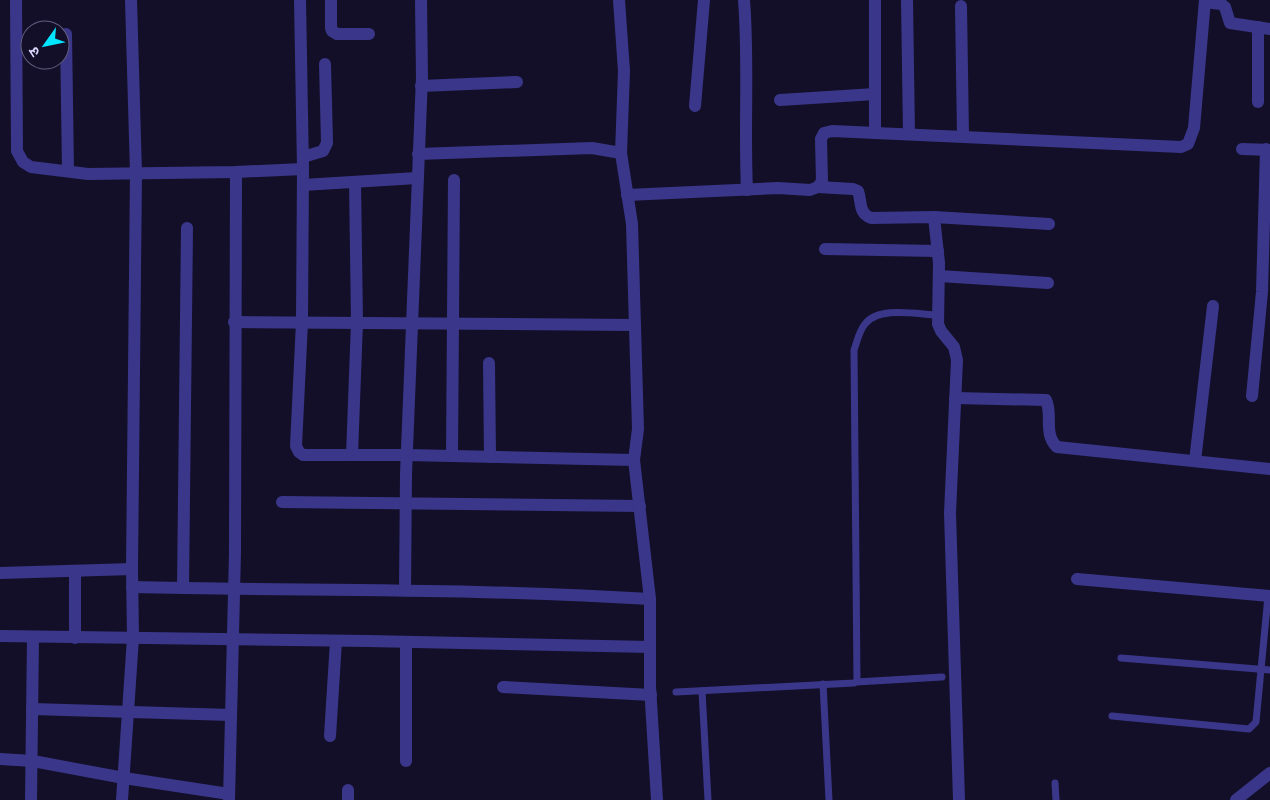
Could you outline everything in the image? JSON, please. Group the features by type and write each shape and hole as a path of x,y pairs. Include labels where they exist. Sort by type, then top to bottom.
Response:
{"street":[{"path":"16,0 17,151 23,162 31,167 88,174 236,172 303,163 323,151 327,143 326,64"},
{"path":"122,800 133,638 136,173 131,0"},
{"path":"300,0 303,185 302,322 296,446 299,452 303,455 406,455 634,460"},
{"path":"331,0 332,31 337,34 369,34"},
{"path":"405,590 406,455 421,86 422,0"},
{"path":"619,0 624,70 621,153 632,224 638,429 634,460 650,599 651,695 657,800"},
{"path":"695,106 704,0"},
{"path":"744,0 747,38 745,138 747,190"},
{"path":"875,0 875,133"},
{"path":"907,0 909,134"},
{"path":"818,187 822,181 821,139 824,133 832,131 1180,147 1188,144 1194,128 1205,1 1221,4 1225,7 1230,23 1264,28 1258,102"},
{"path":"961,6 963,136"},
{"path":"67,70 68,171"},
{"path":"421,86 518,82"},
{"path":"780,100 875,94"},
{"path":"418,154 592,148 621,153"},
{"path":"1242,149 1268,150 1262,292 1252,396"},
{"path":"0,759 32,761 229,797 234,590 236,172"},
{"path":"303,185 417,178"},
{"path":"452,456 454,180"},
{"path":"352,455 357,322 355,182"},
{"path":"627,195 778,188 810,190 818,187 853,189 858,191 862,211 871,218 934,217 1049,224"},
{"path":"934,217 939,276 937,315 941,331 954,347 957,360 950,513 959,800"},
{"path":"183,588 187,228"},
{"path":"825,250 938,251"},
{"path":"939,276 1048,283"},
{"path":"1195,461 1213,306"},
{"path":"234,322 635,325"},
{"path":"489,364 490,457"},
{"path":"955,398 1046,400 1051,439 1057,447 1270,469"},
{"path":"282,502 640,506"},
{"path":"0,573 132,569"},
{"path":"75,571 75,638"},
{"path":"1077,579 1269,596"},
{"path":"132,587 234,590 405,590 572,594 650,599"},
{"path":"0,636 33,638 336,640 650,648"},
{"path":"31,800 33,638"},
{"path":"330,736 336,640"},
{"path":"406,642 406,761"},
{"path":"503,687 651,695"},
{"path":"32,710 231,714"},
{"path":"1238,799 1270,773"},
{"path":"1238,799 1255,800"}],"lane":[{"path":"856,682 854,350 865,324 876,315 886,313 937,315"},
{"path":"1112,716 1250,729 1256,722 1269,596"},
{"path":"1121,658 1270,670"},
{"path":"676,692 942,677"},
{"path":"822,684 829,800"},
{"path":"702,691 708,800"},
{"path":"1054,783 1056,800"}]}
